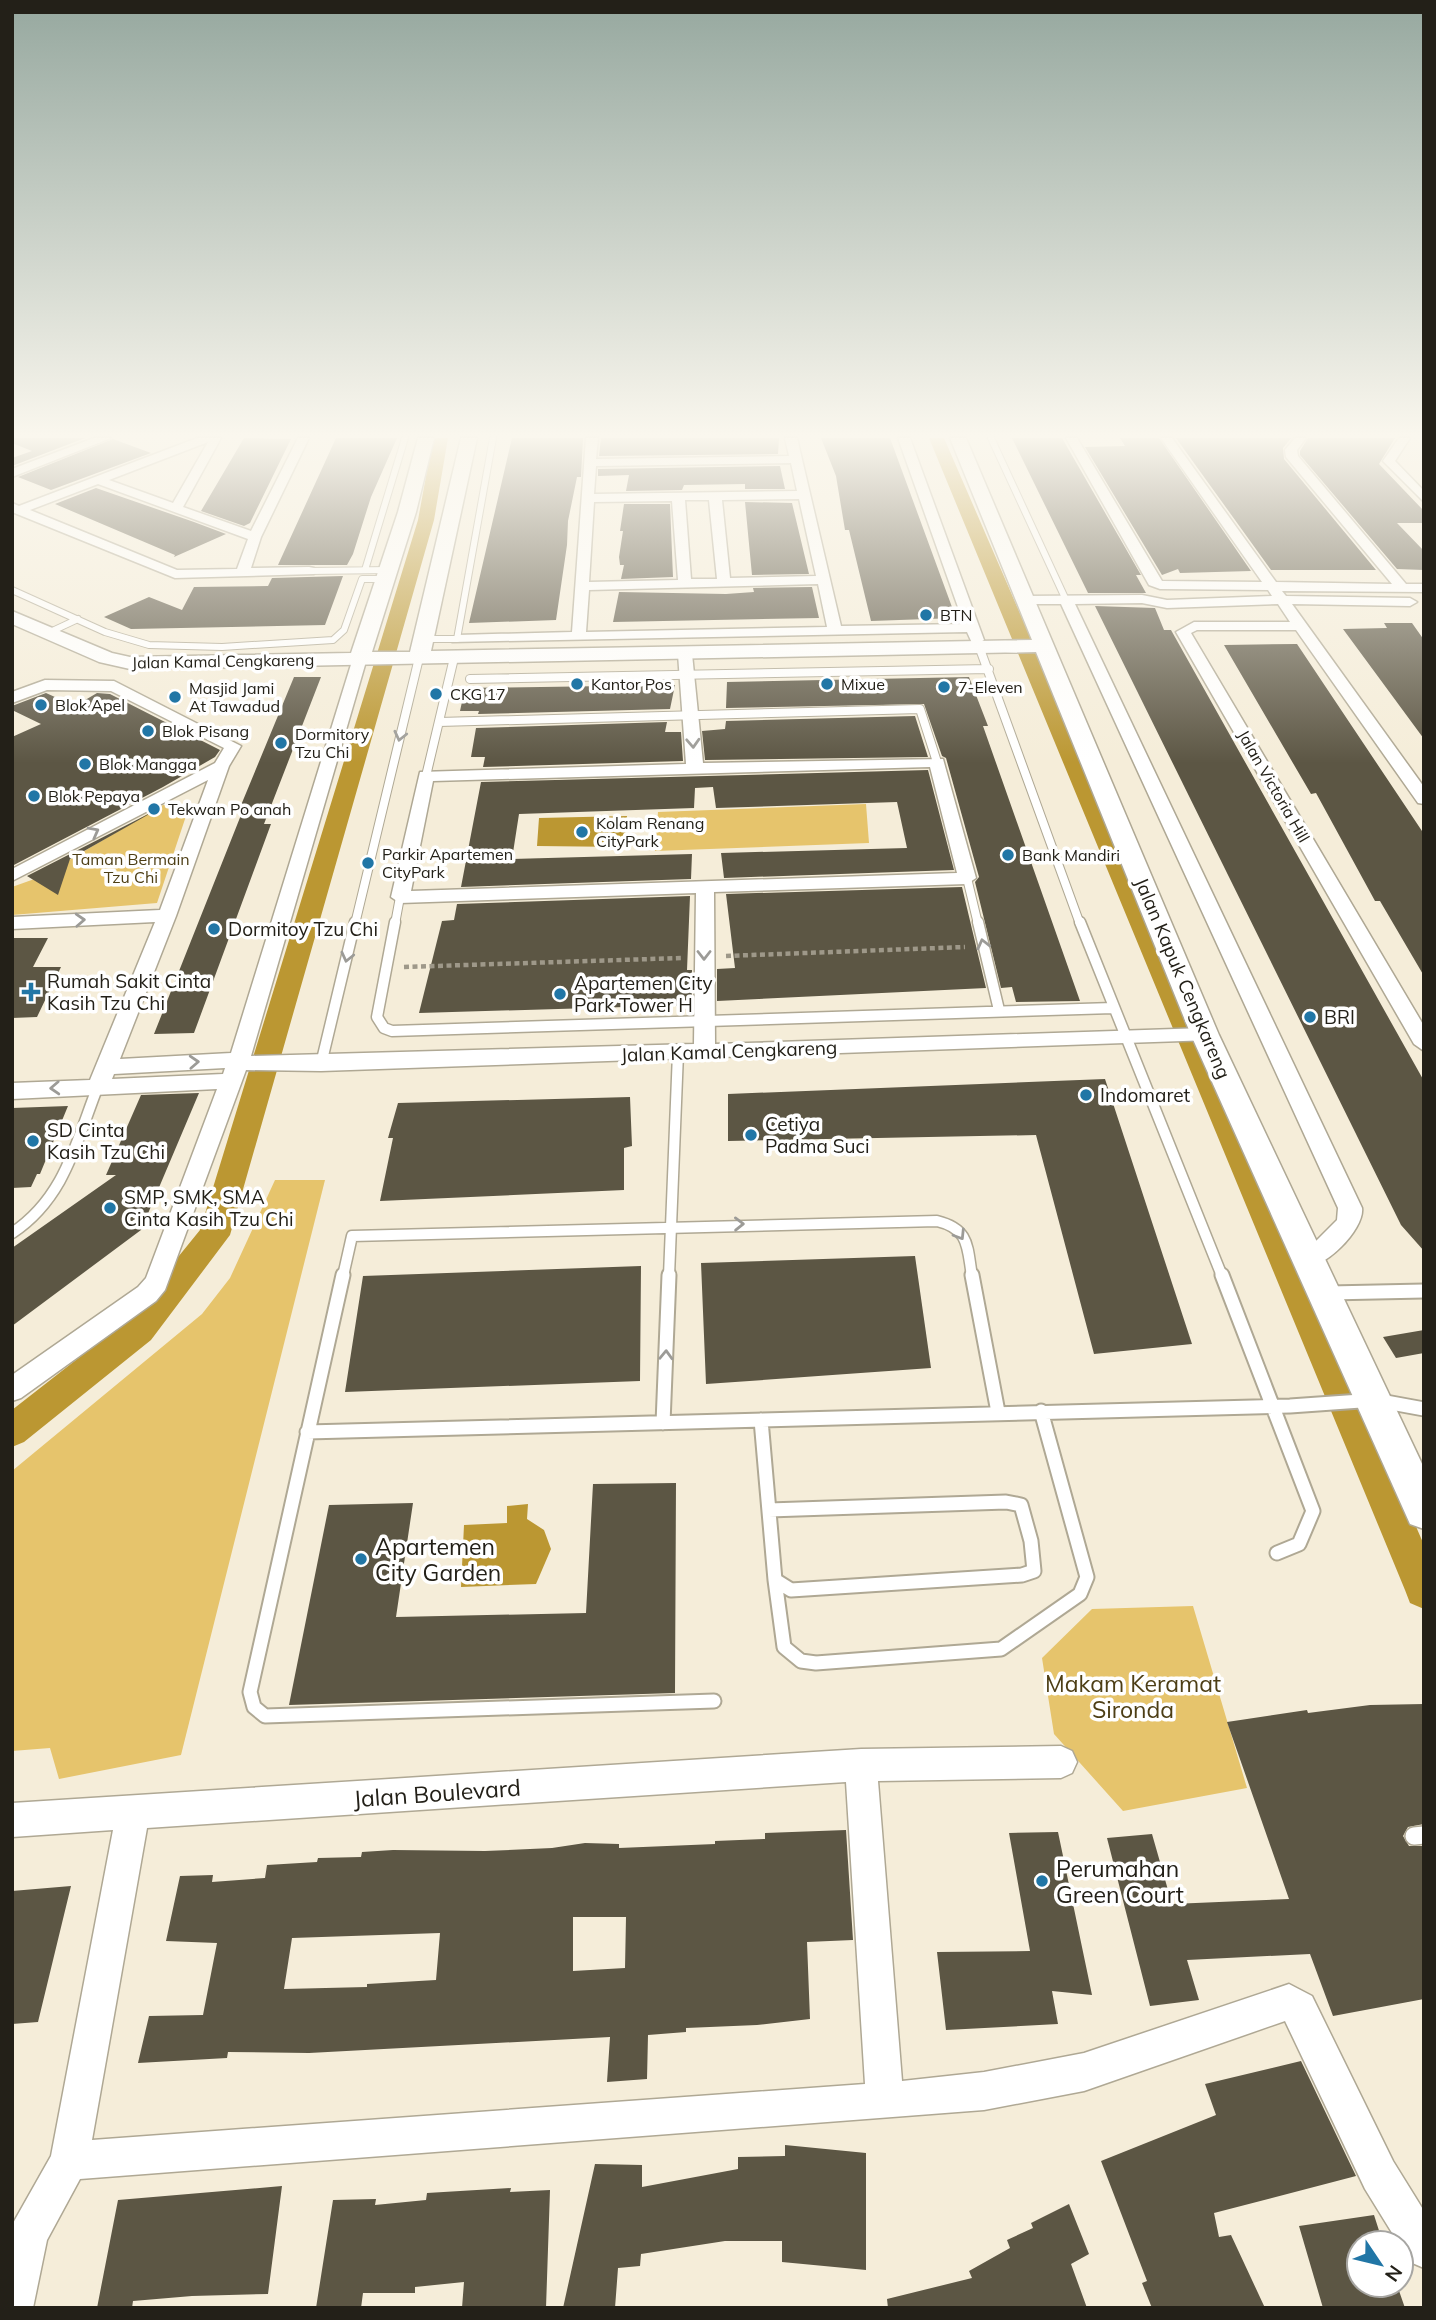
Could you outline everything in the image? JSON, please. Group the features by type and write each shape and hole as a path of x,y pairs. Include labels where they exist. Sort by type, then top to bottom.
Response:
{"street":[{"path":"105,546 165,572 184,575 309,571"},
{"path":"243,572 252,546"},
{"path":"12,1390 147,1294 156,1283 246,1068 368,658 374,617 388,575 407,546"},
{"path":"416,652 427,546"},
{"path":"579,635 585,546"},
{"path":"682,546 685,583"},
{"path":"720,546 724,582"},
{"path":"814,546 835,630"},
{"path":"456,648 579,635 835,630 976,637 943,546"},
{"name":"Jalan Kapuk Cengkareng","path":"1004,546 1030,607 1041,646 1202,1035 1310,1259 1370,1401 1424,1511"},
{"path":"1133,546 1154,582 1169,586 1270,584 1424,588"},
{"path":"1244,546 1424,799"},
{"path":"1367,546 1401,586"},
{"path":"583,586 822,580"},
{"path":"1030,607 1067,601 1145,610 1167,604 1284,600 1424,602"},
{"path":"1067,601 1350,1208 1352,1214 1346,1226 1310,1259"},
{"name":"Jalan Kamal Cengkareng","path":"12,617 118,662 219,654 368,658 456,648 685,654 976,637 1003,646 1041,646"},
{"name":"Jalan Victoria Hill","path":"1300,626 1194,626 1183,632 1424,1044"},
{"path":"685,654 695,769"},
{"path":"12,698 45,685 114,686 230,742 232,747 221,766 167,916 102,1076"},
{"path":"937,762 967,878 400,897 426,776 695,769 937,762"},
{"path":"12,876 221,766"},
{"path":"704,1052 705,887"},
{"path":"12,923 167,916"},
{"name":"Jalan Kamal Cengkareng","path":"12,1091 102,1076 246,1068 1202,1035"},
{"name":"Jalan Boulevard","path":"12,1820 861,1765 1061,1762"},
{"path":"861,1765 885,2101"},
{"path":"13,2308 20,2238 69,2161 133,1814"},
{"path":"69,2161 885,2101 984,2091 1084,2072 1289,2002 1299,2009 1379,2175 1424,2248"}],"lane":[{"path":"365,570 372,546"},
{"path":"426,776 456,648 473,546"},
{"path":"1041,546 1067,601"},
{"path":"309,571 365,570 388,575"},
{"path":"12,590 78,619 149,645 219,654 325,642 340,635 362,579 388,575"},
{"path":"348,618 374,617"},
{"path":"48,633 78,619"},
{"path":"976,637 1113,1008 1275,1406 1312,1511 1299,1544 1278,1553"},
{"path":"311,1065 416,652"},
{"path":"470,680 989,669"},
{"path":"439,722 919,709 937,762"},
{"path":"967,878 999,1010"},
{"path":"400,897 377,1017 384,1028 401,1031 705,1019 1113,1008"},
{"path":"663,1423 678,1053"},
{"path":"12,1233 32,1220 56,1192 102,1076"},
{"path":"714,1701 265,1716 254,1706 250,1692 352,1236 937,1221 953,1225 965,1237 999,1412"},
{"path":"1325,1293 1424,1291"},
{"path":"307,1432 1311,1405 1370,1401 1424,1409"},
{"path":"761,1420 783,1647 801,1661 816,1663 1001,1649 1080,1594 1087,1577 1041,1411"},
{"path":"769,1510 1006,1502 1021,1505 1031,1541 1034,1571 1022,1575 791,1590 775,1580"}],"green space":[{"path":"866,804 869,843 655,851 658,812"},
{"name":"Taman Bermain Tzu Chi","path":"163,805 189,807 157,903 12,915 12,887 40,877"},
{"path":"275,1180 325,1180 181,1755 59,1779 50,1748 12,1751 12,1471 202,1314 230,1278"},
{"name":"Makam Keramat Sironda","path":"1193,1606 1247,1788 1123,1811 1054,1734 1042,1658 1092,1609"}],"shaded area":[{"name":"Kolam Renang CityPark","path":"627,816 624,847 537,846 539,818"},
{"path":"528,1504 527,1519 544,1530 551,1549 536,1584 461,1587 464,1525 507,1523 507,1506"}],"building":[{"path":"154,546 198,546 174,557 175,555"},
{"path":"287,546 355,546 347,565 278,565"},
{"path":"487,546 567,546 556,620 469,623"},
{"path":"621,546 672,546 673,577 621,579 624,565 620,565"},
{"path":"749,546 802,546 809,574 752,575"},
{"path":"853,546 930,546 956,618 871,621"},
{"path":"1065,546 1124,546 1141,575 1136,575 1146,593 1088,593"},
{"path":"1145,546 1234,546 1251,571 1180,573 1178,569 1162,575"},
{"path":"1254,546 1356,546 1376,570 1271,570"},
{"path":"1378,546 1419,546 1424,551 1424,570 1397,569"},
{"path":"343,576 325,625 131,629 104,617 149,597 182,610 194,587 268,586 272,578"},
{"path":"812,587 819,618 613,622 619,592 726,594 754,592 753,588"},
{"path":"1095,606 1155,608 1164,630 1171,630 1424,1081 1424,1251 1401,1225"},
{"path":"1384,623 1412,623 1424,640 1424,739 1343,629 1387,628"},
{"path":"1297,644 1424,834 1424,976 1380,901 1375,901 1316,793 1311,794 1224,645"},
{"name":"Dormitoy Tzu Chi","path":"294,677 321,677 264,824 271,824 194,1033 154,1034 243,810 239,810"},
{"path":"969,677 988,726 983,726 1080,1001 1016,1002 1012,987 1001,988 975,882 979,877 946,758 942,756 924,704 726,708 727,682"},
{"path":"675,685 670,709 478,714 479,711 460,711 465,688"},
{"path":"46,693 75,706 97,693 110,694 220,750 215,757 163,787 12,866 12,737 41,724 12,710 12,706"},
{"path":"915,716 928,757 705,760 702,731 725,729 726,721"},
{"path":"667,722 665,732 681,732 683,761 483,767 485,757 471,757 476,728"},
{"path":"928,770 954,870 724,878 721,853 907,848 897,802 716,808 713,787 695,788 694,808 519,814 512,859 692,854 691,879 461,887 481,782"},
{"path":"160,808 70,859 58,895 27,876"},
{"path":"962,887 986,988 717,1001 717,969 735,968 726,894"},
{"path":"690,896 687,970 692,970 692,1005 419,1013 442,921 454,920 457,904"},
{"name":"Rumah Sakit Cinta Kasih Tzu Chi","path":"12,938 48,938 33,967 61,967 37,1017 12,1018"},
{"path":"1105,1079 1192,1344 1094,1354 1036,1135 728,1141 728,1094"},
{"name":"SMP, SMK, SMA Cinta Kasih Tzu Chi","path":"199,1093 141,1230 12,1326 12,1248 116,1175 106,1175 141,1095"},
{"path":"630,1097 632,1146 624,1148 624,1190 380,1201 393,1138 388,1138 398,1103"},
{"name":"SD Cinta Kasih Tzu Chi","path":"68,1106 40,1174 37,1174 31,1187 12,1188 12,1108"},
{"path":"915,1256 931,1368 706,1384 701,1263"},
{"path":"641,1266 640,1381 345,1392 363,1276"},
{"path":"1424,1330 1424,1353 1396,1358 1383,1337"},
{"name":"Apartemen City Garden","path":"676,1483 675,1693 289,1705 329,1505 413,1503 396,1617 586,1613 593,1484"},
{"path":"1424,1704 1424,1824 1408,1827 1403,1836 1409,1846 1424,1846 1424,1999 1333,2016 1310,1954 1187,1960 1199,2000 1150,2006 1107,1838 1152,1834 1172,1904 1289,1899 1227,1722 1307,1710 1308,1713 1370,1705"},
{"path":"846,1830 853,1940 807,1942 810,2019 757,2025 686,2028 686,2032 648,2035 647,2079 607,2082 610,2037 309,2053 228,2052 227,2058 138,2063 149,2016 203,2015 217,1943 166,1941 180,1876 213,1875 212,1882 265,1878 267,1865 317,1862 318,1858 361,1857 362,1852 485,1851 552,1848 585,1843 619,1844 619,1848 715,1844 715,1841 765,1839 765,1833","holes":["573,1917 626,1917 625,1968 573,1971","440,1933 436,1980 367,1984 367,1987 284,1989 292,1938"]},
{"path":"1058,1832 1092,1995 1052,1991 1058,2024 946,2030 937,1952 1030,1951 1009,1833"},
{"path":"71,1886 38,2022 12,2024 12,1891"},
{"path":"1301,2061 1356,2176 1214,2213 1219,2237 1231,2235 1265,2308 1152,2308 1142,2283 1147,2281 1101,2161 1216,2115 1205,2084"},
{"path":"785,2145 866,2153 866,2270 782,2262 782,2241 725,2241 641,2254 640,2266 618,2268 615,2308 563,2308 595,2164 642,2165 642,2187 738,2169 738,2157 785,2156"},
{"path":"282,2186 268,2294 192,2296 133,2301 132,2308 97,2308 118,2200"},
{"path":"511,2188 510,2192 550,2190 546,2308 462,2308 464,2282 415,2287 415,2293 363,2293 361,2308 316,2308 333,2200 376,2199 375,2205 426,2200 427,2193"},
{"path":"1069,2204 1089,2254 1071,2264 1087,2308 888,2308 887,2299 972,2278 969,2271 1010,2248 1007,2240 1033,2228 1031,2223"},
{"path":"1374,2215 1378,2229 1345,2229 1345,2299 1402,2299 1405,2308 1323,2308 1299,2226"}],"waterway":[{"path":"12,1431 139,1330 214,1235 418,546"},
{"path":"982,546 1424,1590"}],"place":[{"name":"BTN","path":"926,615"},
{"name":"Kantor Pos","path":"577,684"},
{"name":"Mixue","path":"827,684"},
{"name":"7-Eleven","path":"944,687"},
{"name":"CKG 17","path":"436,694"},
{"name":"Masjid Jami At Tawadud","path":"175,697"},
{"name":"Blok Apel","path":"41,705"},
{"name":"Blok Pisang","path":"148,731"},
{"name":"Dormitory Tzu Chi","path":"281,743"},
{"name":"Blok Mangga","path":"85,764"},
{"name":"Blok Pepaya","path":"34,796"},
{"name":"Tekwan Po anah","path":"154,809"},
{"name":"Kolam Renang CityPark","path":"582,832"},
{"name":"Bank Mandiri","path":"1008,855"},
{"name":"Parkir Apartemen CityPark","path":"368,863"},
{"name":"Dormitoy Tzu Chi","path":"214,929"},
{"name":"Rumah Sakit Cinta Kasih Tzu Chi","path":"31,992"},
{"name":"Apartemen City Park Tower H","path":"560,994"},
{"name":"BRI","path":"1310,1017"},
{"name":"Indomaret","path":"1086,1095"},
{"name":"Cetiya Padma Suci","path":"751,1135"},
{"name":"SD Cinta Kasih Tzu Chi","path":"33,1141"},
{"name":"SMP, SMK, SMA Cinta Kasih Tzu Chi","path":"110,1208"},
{"name":"Apartemen City Garden","path":"361,1559"},
{"name":"Perumahan Green Court","path":"1042,1881"}]}
